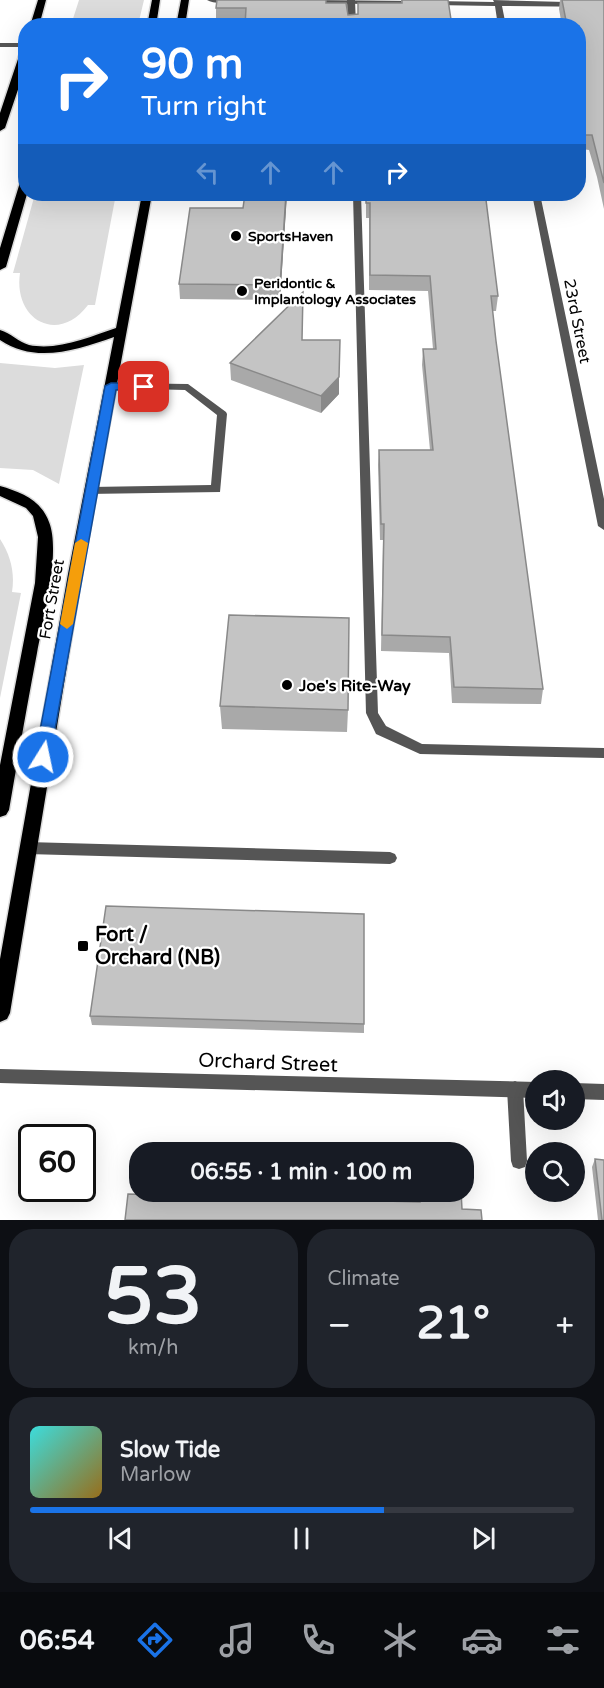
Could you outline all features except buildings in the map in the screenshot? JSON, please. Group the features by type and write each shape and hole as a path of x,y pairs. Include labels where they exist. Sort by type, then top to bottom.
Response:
{"main road":[{"path":"37,18 42,0"},
{"path":"153,18 156,0"},
{"path":"182,18 185,0"},
{"path":"0,128 18,73"},
{"path":"0,267 20,201"},
{"name":"Fort Street","path":"0,1013 91,491 146,201"},
{"path":"0,334 9,342 31,350 71,347 122,330"},
{"path":"0,491 16,495 38,512 46,525 46,548 42,583 0,810"}],"street":[{"path":"211,0 236,0"},
{"path":"305,1 604,5"},
{"path":"351,1 352,18"},
{"path":"498,2 501,18"},
{"path":"0,45 18,47"},
{"path":"357,201 372,713 381,730 420,749 604,753"},
{"name":"23rd Street","path":"537,201 604,526"},
{"path":"91,491 216,489 222,414 188,387 111,386"},
{"path":"27,848 390,858"},
{"name":"Orchard Street","path":"0,1076 525,1089"},
{"path":"515,1089 519,1161"},
{"path":"585,1091 604,1092"}],"shaded area":[{"path":"79,0 144,0 140,18 73,18"},
{"path":"33,201 115,201 95,305 88,305 76,317 64,323 51,325 40,322 23,303 20,273 13,273"},
{"path":"0,363 55,368 84,365 59,484 33,470 0,468"},
{"path":"0,539 11,565 12,592 21,593 0,698"}],"slow traffic":[{"path":"67,624 81,543"}],"place":[{"name":"SportsHaven","path":"236,236"},
{"name":"Peridontic & Implantology Associates","path":"242,291"},
{"name":"Joe's Rite-Way","path":"287,685"},
{"name":"Fort / Orchard (NB)","path":"83,946"}],"route":[{"path":"43,757 111,386 144,387"}]}
